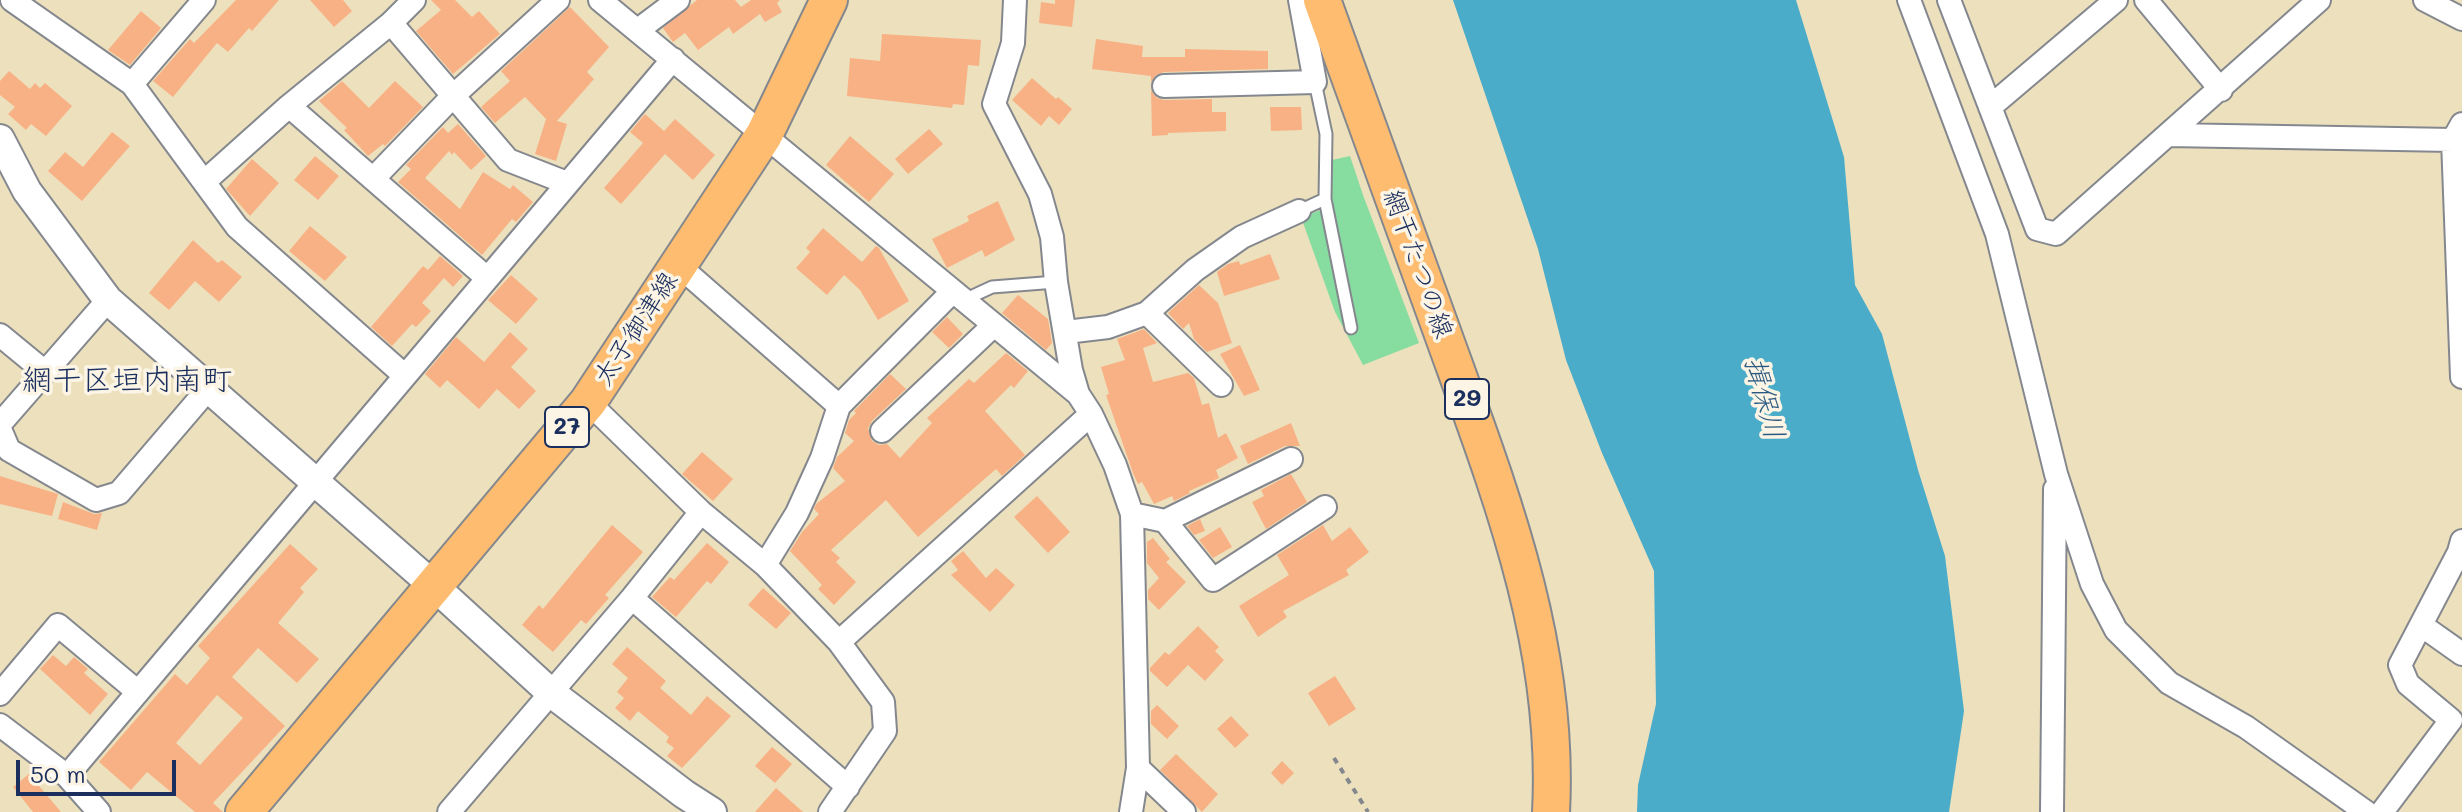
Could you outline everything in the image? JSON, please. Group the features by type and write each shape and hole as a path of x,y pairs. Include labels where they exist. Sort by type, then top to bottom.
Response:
{"main road":[{"name":"網干たつの線","path":"1322,0 1478,432 1518,552 1537,625 1547,699 1553,783 1551,812"},
{"name":"太子御津線","path":"244,812 588,402 764,135 822,10"}],"street":[{"path":"12,0 132,84 237,227 404,375"},
{"path":"132,84 204,0"},
{"path":"204,182 414,0"},
{"path":"373,179 452,97 558,0"},
{"path":"600,0 1078,394"},
{"path":"638,30 678,0"},
{"path":"822,10 840,0"},
{"path":"1015,0 1013,43 994,104 1040,194 1052,237 1056,282 1071,370 1078,394 1115,465 1132,514 1138,768 1131,812"},
{"path":"1164,86 1315,82 1300,0"},
{"path":"1909,0 1997,234 2056,474 2092,584 2116,630 2169,683 2246,727 2366,812"},
{"path":"1949,0 2037,229 2056,234 2319,0"},
{"path":"1990,107 2116,0"},
{"path":"2146,0 2221,90"},
{"path":"2425,0 2462,19"},
{"path":"391,23 508,160 567,183"},
{"path":"67,776 673,59"},
{"path":"289,106 487,278"},
{"path":"2169,135 2457,132 2462,377"},
{"path":"0,139 27,191 108,300 550,692 712,812"},
{"path":"1066,332 1108,327 1147,313 1195,270 1242,237 1299,211"},
{"path":"678,265 839,406"},
{"path":"765,565 797,513 822,458 839,406 958,296"},
{"path":"108,300 0,426 4,455 96,500 119,493 208,389"},
{"path":"1147,313 1221,385"},
{"path":"882,431 994,325"},
{"path":"0,335 45,372"},
{"path":"588,402 701,512 765,565 839,642 883,702 885,731 830,812"},
{"path":"839,642 1091,414"},
{"path":"1132,514 1165,521 1291,459"},
{"path":"2052,812 2056,474"},
{"path":"1165,521 1213,580 1325,507"},
{"path":"451,811 701,512"},
{"path":"2382,812 2451,720 2408,684 2400,665 2461,549"},
{"path":"632,598 848,787"},
{"path":"0,694 58,625 138,692"},
{"path":"2421,625 2462,654"},
{"path":"0,725 67,776 99,812"},
{"path":"1138,768 1184,812"}],"lane":[{"path":"1315,82 1326,134 1325,199 1351,328"},
{"path":"1299,211 1325,199"},
{"path":"958,296 992,287 1056,282"}],"path":[{"path":"1334,758 1368,812"}],"green space":[{"path":"1350,156 1419,343 1363,365 1335,312 1301,217 1332,206 1332,160"}],"water":[{"name":"揖保川","path":"1453,0 1796,0 1844,157 1855,285 1882,334 1918,470 1945,556 1964,711 1949,812 1637,812 1638,785 1656,704 1654,571 1602,453 1566,360 1538,249"}],"building":[{"path":"236,0 279,0 252,31 249,28 228,52 217,43 173,97 153,81 190,39 194,43"},
{"path":"310,0 343,0 352,11 334,27"},
{"path":"431,0 455,0 472,17 479,11 500,34 453,74 416,31 441,10"},
{"path":"697,0 735,0 741,7 751,0 780,0 777,3 782,12 765,22 760,14 733,34 729,27 698,50 685,33 673,42 663,28"},
{"path":"1055,0 1075,0 1072,27 1039,23 1041,2 1055,4"},
{"path":"570,7 609,47 587,72 594,79 557,121 567,124 556,161 535,154 546,119 525,97 495,123 481,107 510,81 501,71"},
{"path":"141,11 161,28 130,65 108,50"},
{"path":"882,34 981,40 979,66 968,65 964,105 953,104 952,108 847,96 850,58 880,61"},
{"path":"1096,39 1143,46 1142,57 1185,57 1185,49 1268,51 1268,69 1164,72 1156,75 1151,82 1151,76 1092,69"},
{"path":"9,71 30,89 35,83 40,88 45,83 72,106 46,136 31,124 26,130 8,114 15,107 0,95 0,81"},
{"path":"1032,78 1072,109 1059,125 1049,116 1041,126 1012,100"},
{"path":"342,81 369,108 395,81 423,107 385,146 383,144 368,156 344,130 347,128 319,101"},
{"path":"1151,90 1157,98 1164,100 1212,99 1212,112 1226,112 1226,131 1152,136"},
{"path":"1270,107 1301,107 1302,130 1271,131"},
{"path":"645,114 664,131 675,119 715,155 693,180 665,154 621,204 604,188 643,143 630,132"},
{"path":"458,124 486,156 471,170 454,152 452,155 449,151 425,178 460,209 483,172 510,189 513,185 533,202 516,222 512,219 482,255 398,182 411,169 406,165 443,127 448,133"},
{"path":"929,129 943,144 908,174 895,159"},
{"path":"112,132 130,146 82,201 48,171 65,152 83,167"},
{"path":"850,136 894,174 869,202 826,165"},
{"path":"315,156 339,176 318,200 294,180"},
{"path":"252,159 279,183 250,216 226,189"},
{"path":"998,201 1015,240 985,257 982,250 947,268 932,239 969,221 967,216"},
{"path":"310,226 347,257 325,281 289,251"},
{"path":"823,228 862,262 876,246 879,248 909,301 878,320 860,290 844,275 827,295 796,268 810,252 806,248"},
{"path":"193,240 218,263 222,260 242,277 219,302 195,281 169,310 149,293"},
{"path":"1270,254 1280,279 1224,296 1217,272 1228,264 1239,261 1240,265"},
{"path":"440,256 463,276 453,287 444,278 422,303 431,311 416,327 412,324 392,346 371,327 423,266 428,270"},
{"path":"511,275 538,299 516,324 488,300"},
{"path":"1199,285 1218,303 1232,343 1207,352 1194,339 1189,323 1183,329 1168,313"},
{"path":"1018,295 1048,319 1052,343 1046,350 1002,313"},
{"path":"947,317 963,334 949,348 932,332"},
{"path":"1144,329 1157,343 1143,348 1153,382 1188,373 1194,378 1202,405 1209,403 1218,438 1226,433 1238,458 1216,470 1219,478 1174,501 1172,496 1154,504 1142,482 1138,484 1133,473 1106,395 1109,394 1101,367 1125,360 1117,339"},
{"path":"510,332 528,349 511,367 536,391 519,409 497,389 479,409 447,380 440,388 425,374 456,337 484,362"},
{"path":"1240,345 1260,390 1244,396 1220,354"},
{"path":"1006,353 1028,371 1014,388 1011,385 985,411 1025,455 1002,476 996,469 918,537 886,500 831,550 840,558 836,562 856,582 834,605 818,589 822,585 790,551 819,514 814,509 816,504 845,481 833,468 837,457 854,441 845,433 849,420 856,413 854,411 890,374 906,389 868,428 872,441 879,445 887,444 900,458 932,423 927,418 969,379 974,383"},
{"path":"1291,423 1300,446 1285,446 1248,464 1240,446"},
{"path":"702,452 733,479 713,501 682,474"},
{"path":"1291,474 1307,502 1266,529 1252,502 1264,496 1261,490"},
{"path":"0,476 58,494 52,516 0,504"},
{"path":"1037,496 1070,532 1048,553 1014,517"},
{"path":"63,502 94,514 102,513 97,530 58,519"},
{"path":"1200,519 1205,531 1194,535 1187,526"},
{"path":"612,525 643,552 605,595 609,598 586,624 581,620 553,652 522,625 539,605 543,609"},
{"path":"1323,525 1332,541 1350,527 1369,552 1346,570 1349,575 1283,611 1287,617 1258,637 1239,606 1289,575 1277,555"},
{"path":"1220,527 1232,547 1213,558 1199,540"},
{"path":"1153,538 1170,559 1166,562 1186,582 1159,610 1148,599 1148,590 1159,578 1147,563 1147,542"},
{"path":"707,543 729,562 711,584 707,581 676,617 652,597 670,577 674,580"},
{"path":"290,544 318,569 300,588 304,592 278,623 319,659 297,683 258,648 232,677 285,726 213,803 223,812 195,812 147,772 131,790 99,762 175,674 187,685 210,658 198,646","holes":["217,695 243,718 200,765 176,743"]},
{"path":"963,551 986,578 996,568 1015,585 990,612 951,575 958,570 951,561"},
{"path":"763,588 791,613 776,629 748,605"},
{"path":"1198,626 1219,647 1215,651 1224,660 1205,681 1188,665 1167,687 1150,668 1165,652 1169,655"},
{"path":"627,647 666,681 660,688 691,715 707,696 731,716 682,768 667,756 674,748 666,742 669,737 638,711 630,721 615,708 624,698 617,692 628,678 612,664"},
{"path":"53,655 66,666 74,657 88,669 84,673 108,694 90,715 40,669"},
{"path":"1335,676 1356,709 1329,726 1308,693"},
{"path":"1157,705 1179,726 1167,739 1151,724 1151,711"},
{"path":"1231,716 1249,735 1235,748 1217,729"},
{"path":"772,747 792,764 775,783 755,766"},
{"path":"1176,754 1218,794 1202,812 1160,770"},
{"path":"1282,761 1294,773 1282,785 1271,773"},
{"path":"29,774 61,812 33,812 13,787"},
{"path":"776,788 803,812 755,812"}],"district":[{"name":"網干区垣内南町","path":"127,381"}]}
